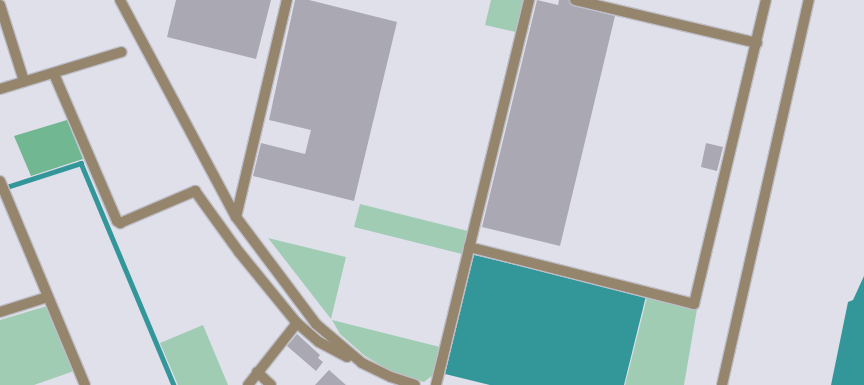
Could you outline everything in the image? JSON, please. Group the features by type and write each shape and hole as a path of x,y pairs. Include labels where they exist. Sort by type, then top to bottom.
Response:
{"street":[{"path":"120,0 236,217 316,324 362,363"},
{"path":"236,217 287,0"},
{"path":"436,385 529,0"},
{"path":"575,0 757,43"},
{"path":"469,247 694,304 766,0"},
{"path":"722,385 809,0"},
{"path":"0,5 24,81"},
{"path":"0,89 24,81 54,74 122,52"},
{"path":"54,74 117,221 120,223 195,191 239,252 297,323 319,342 391,377 414,385"},
{"path":"0,181 85,385"},
{"path":"0,312 48,297"},
{"path":"248,385 297,323"},
{"path":"257,372 271,385"}],"green space":[{"path":"491,0 524,0 516,32 485,25"},
{"path":"67,120 83,159 31,176 14,136"},
{"path":"360,204 468,231 462,254 354,227"},
{"path":"268,238 346,257 331,319"},
{"path":"647,297 697,309 684,385 625,385"},
{"path":"47,306 74,371 34,385 0,385 0,320"},
{"path":"332,320 440,347 433,375 424,382 392,372 365,356 340,334"},
{"path":"203,325 228,385 178,385 160,343"}],"water":[{"path":"474,255 646,296 624,385 490,385 445,374"},
{"path":"864,276 864,385 831,385 848,302 853,300"}],"building":[{"path":"176,0 271,0 256,59 167,37"},
{"path":"295,0 309,0 397,22 354,201 253,176 261,143 305,154 311,130 269,120"},
{"path":"537,0 558,5 559,0 569,0 574,6 615,16 560,246 482,227"},
{"path":"706,143 723,147 717,171 701,167"},
{"path":"297,334 320,355 318,358 323,362 316,371 287,346"},
{"path":"329,370 346,385 315,385"}],"waterway":[{"path":"4,188 81,163 174,385"}]}
